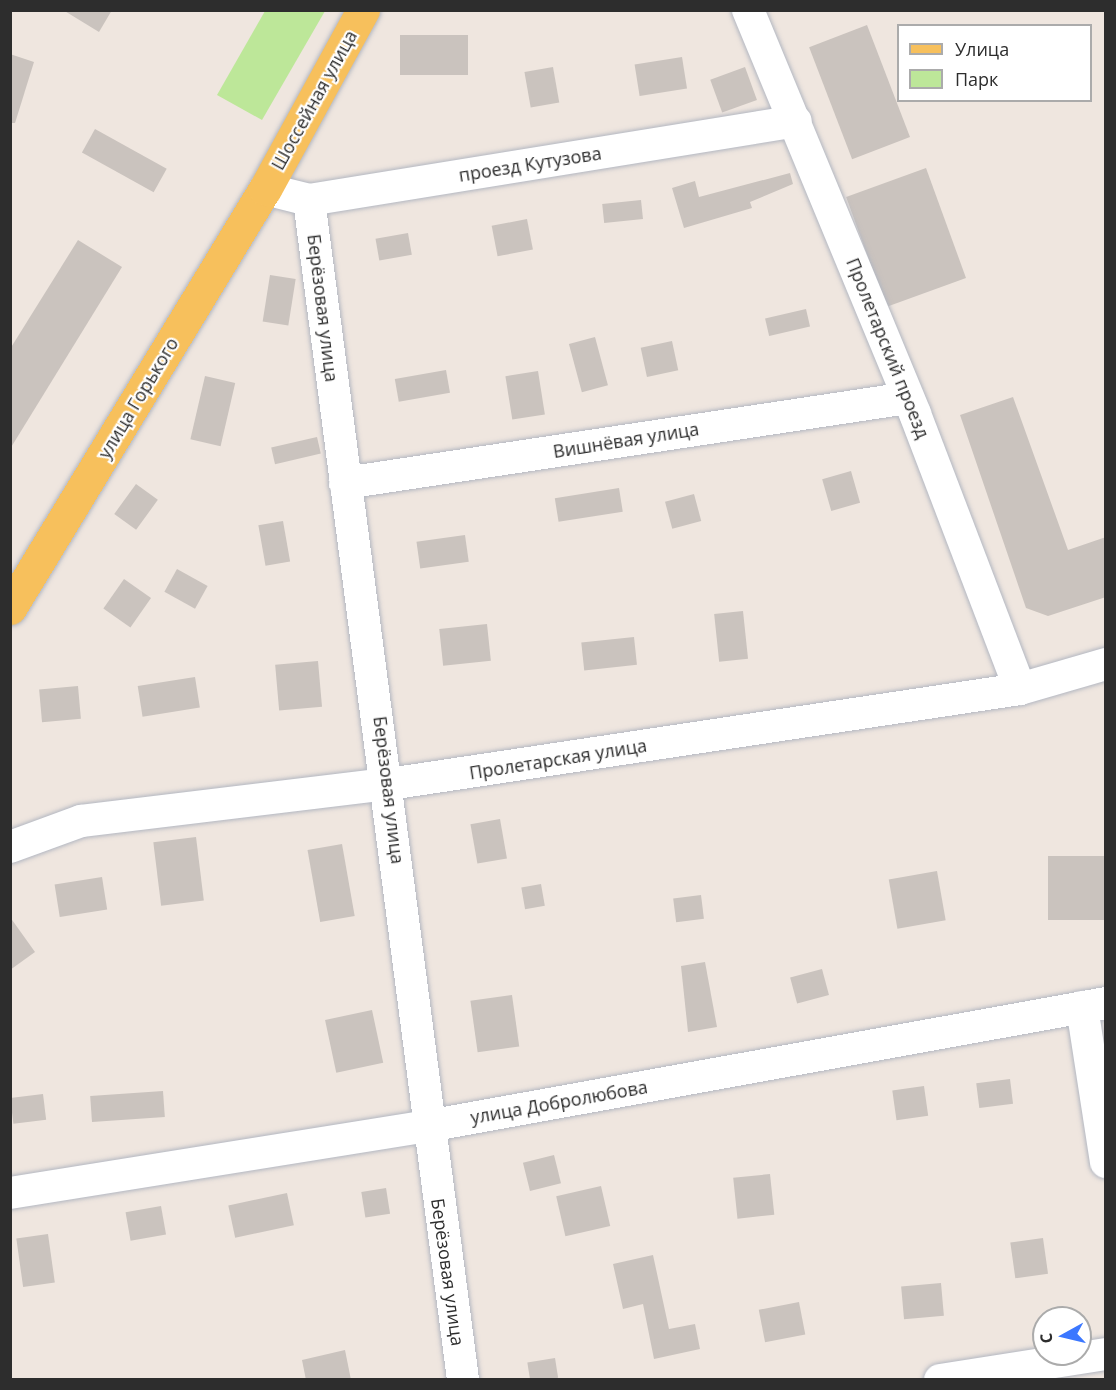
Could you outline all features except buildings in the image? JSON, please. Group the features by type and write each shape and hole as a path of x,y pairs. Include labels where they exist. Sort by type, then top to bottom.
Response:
{"main road":[{"name":"Шоссейная улица","path":"265,189 363,10"},
{"name":"улица Горького","path":"12,603 265,189"}],"street":[{"name":"Пролетарский проезд","path":"748,10 796,121 908,398 1020,689"},
{"name":"проезд Кутузова","path":"265,189 309,200 796,121"},
{"name":"Берёзовая улица","path":"309,200 345,483 389,784 428,1126 463,1380"},
{"name":"Вишнёвая улица","path":"345,483 908,398"},
{"name":"Пролетарская улица","path":"10,847 81,822 389,784 1020,689 1106,664"},
{"name":"улица Добролюбова","path":"10,1193 428,1126 1094,1005"},
{"path":"1094,1005 1106,1162"},
{"path":"940,1380 1106,1353"}],"green space":[{"path":"265,11 325,11 262,120 217,95"}]}
